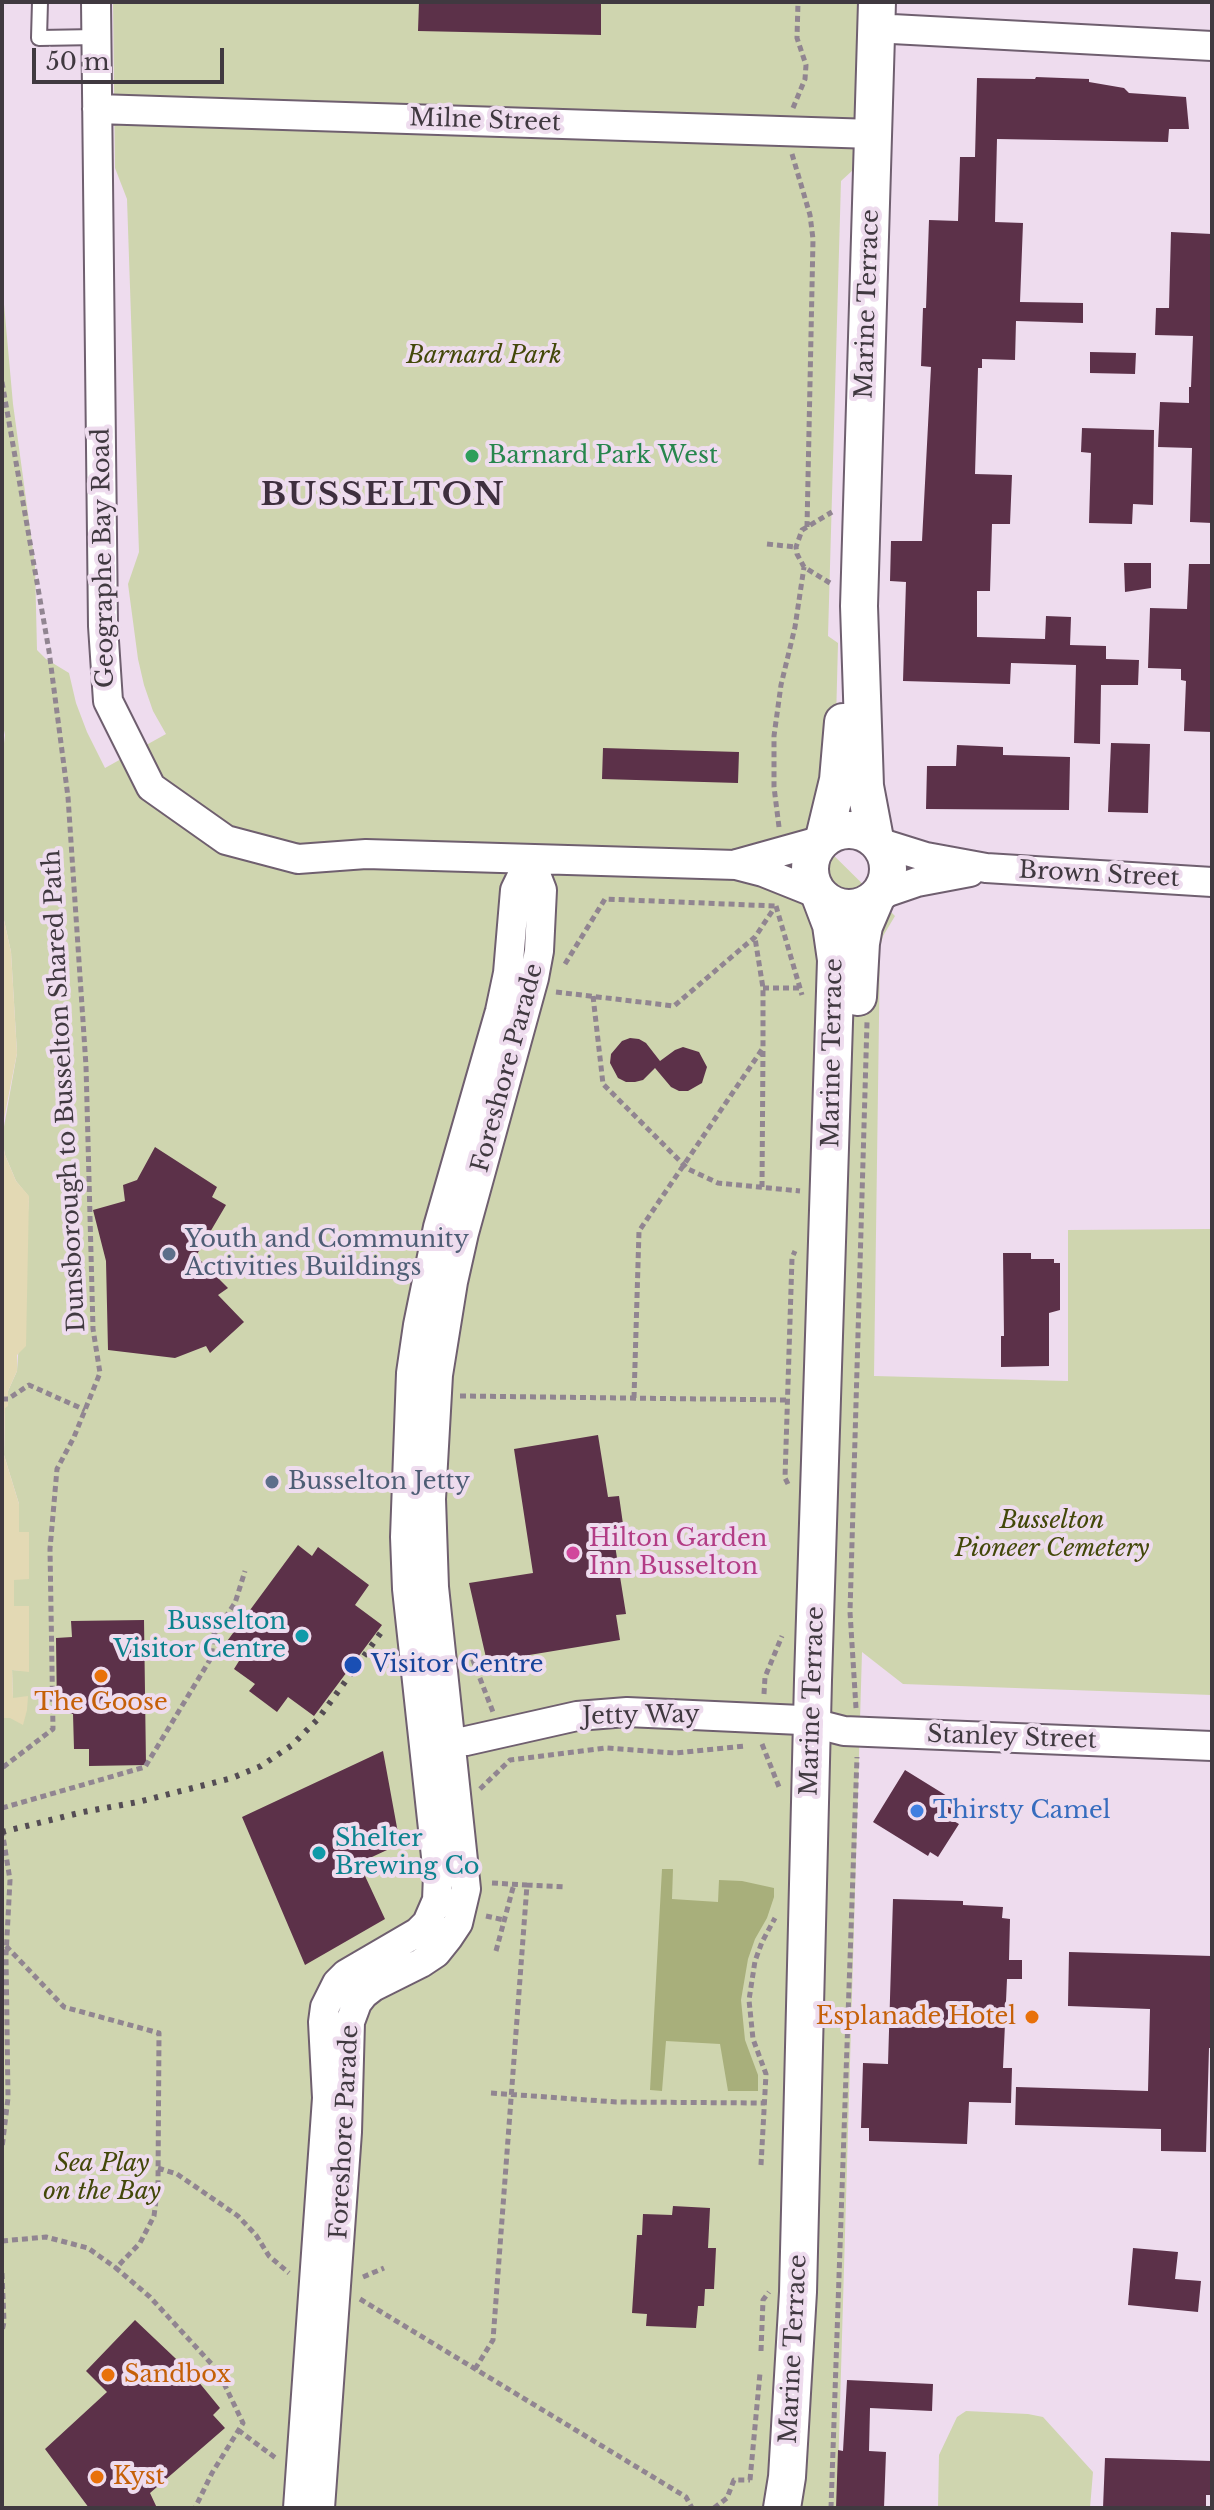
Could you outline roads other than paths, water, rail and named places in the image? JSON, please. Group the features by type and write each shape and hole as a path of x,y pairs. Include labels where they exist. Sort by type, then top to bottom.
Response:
{"street":[{"name":"Geographe Bay Road","path":"96,2 103,626 108,701 151,787 226,840 298,859 366,854 736,865 782,879 823,839"},
{"path":"877,14 892,29 1212,46"},
{"name":"Marine Terrace","path":"877,14 859,606 865,786 877,840"},
{"name":"Milne Street","path":"97,109 873,134"},
{"name":"Marine Terrace","path":"823,839 838,780 859,606"},
{"path":"855,830 877,840 888,862 888,874 878,897 854,909 829,904 819,895 809,872 815,849 823,839 833,833 855,830"},
{"name":"Brown Street","path":"877,840 926,857 986,868 1212,882"},
{"name":"Foreshore Parade","path":"298,2508 325,2281 347,2132 348,2031 352,2013 364,1994 373,1987 436,1953 458,1923 466,1889 407,1589 405,1537 411,1373 422,1300 438,1227 500,1011 512,948 515,890 530,859"},
{"name":"Brown Street","path":"878,897 917,882 986,868"},
{"path":"782,879 819,895"},
{"name":"Marine Terrace","path":"782,2508 787,2477 835,1727 836,960 831,925 819,895"},
{"name":"Marine Terrace","path":"808,2508 820,2297 859,960 864,926 878,897"},
{"name":"Jetty Way","path":"437,1744 577,1716 627,1712 764,1731 835,1727"},
{"name":"Stanley Street","path":"835,1727 1212,1746"},
{"name":"Foreshore Parade","path":"320,2508 325,2281"}],"lane":[{"path":"40,2 39,38 97,37"}],"railway":[{"path":"2,1832 138,1802 232,1778 261,1766 292,1745 318,1719 385,1627"}],"place":[{"name":"Barnard Park West","path":"472,456"},
{"name":"Youth and Community Activities Buildings","path":"169,1254"},
{"name":"Busselton Jetty","path":"272,1482"},
{"name":"Hilton Garden Inn Busselton","path":"573,1553"},
{"name":"Busselton Visitor Centre","path":"302,1636"},
{"name":"Visitor Centre","path":"353,1665"},
{"name":"The Goose","path":"101,1676"},
{"name":"Thirsty Camel","path":"917,1811"},
{"name":"Shelter Brewing Co","path":"319,1853"},
{"name":"Esplanade Hotel","path":"1032,2017"},
{"name":"Sandbox","path":"108,2375"},
{"name":"Kyst","path":"97,2477"}],"district":[{"name":"BUSSELTON","path":"383,496"}],"park label":[{"name":"Barnard Park","path":"484,356"},
{"name":"Busselton Pioneer Cemetery","path":"1052,1535"},
{"name":"Sea Play on the Bay","path":"102,2178"}]}
